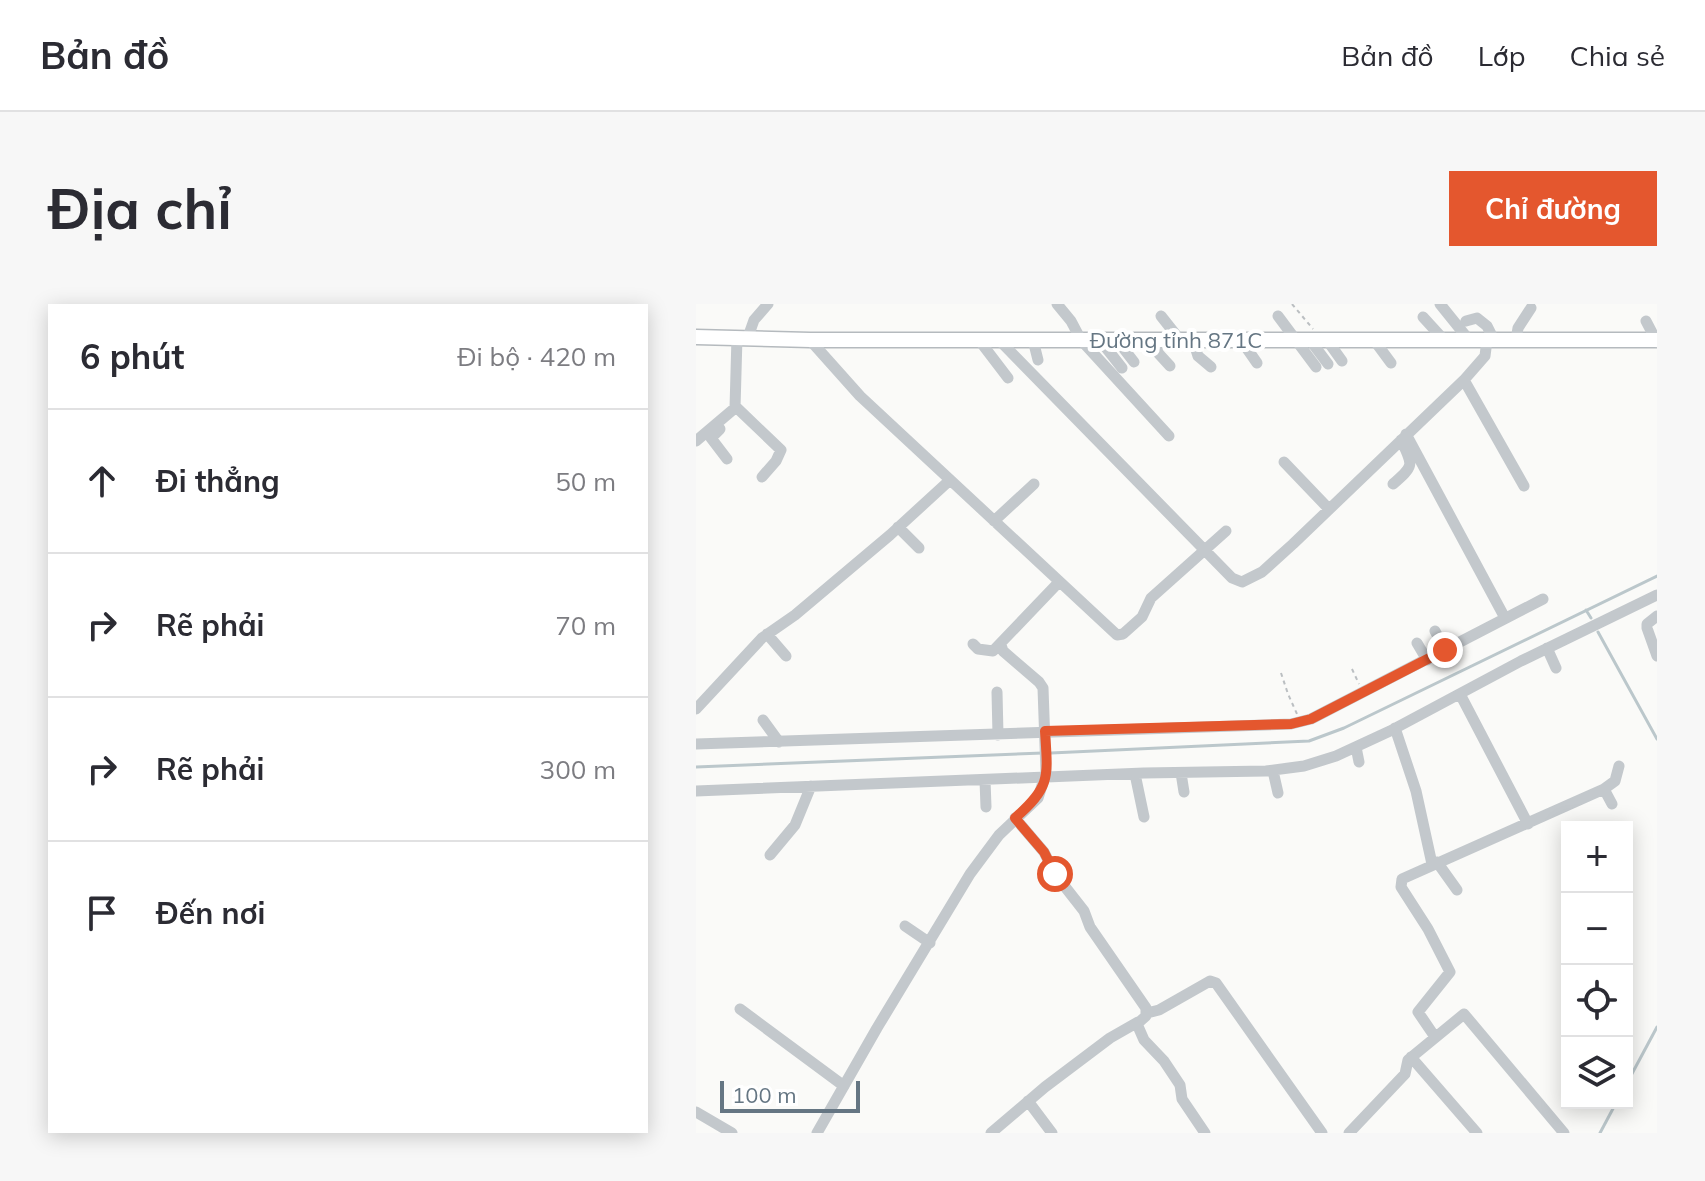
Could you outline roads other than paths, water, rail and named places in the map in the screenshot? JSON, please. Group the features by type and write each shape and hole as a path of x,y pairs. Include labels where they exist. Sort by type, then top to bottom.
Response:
{"main road":[{"name":"Đường tỉnh 871C","path":"696,337 810,340 1657,341"}],"street":[{"path":"727,459 711,438 739,409 742,337 768,304"},
{"path":"1057,304 1081,340 1169,436"},
{"path":"1440,304 1469,340"},
{"path":"1516,340 1518,328 1531,308"},
{"path":"1161,316 1211,367"},
{"path":"1278,316 1342,361"},
{"path":"1423,317 1444,340"},
{"path":"999,340 1232,578 1242,582 1267,568 1464,380 1485,356 1490,340 1481,321 1477,318 1466,321"},
{"path":"1646,321 1657,341"},
{"path":"810,340 860,396 1099,621 1120,635 1142,617 1151,598 1226,531"},
{"path":"979,340 1008,378"},
{"path":"1033,340 1038,360"},
{"path":"1100,340 1122,368"},
{"path":"1117,340 1134,362"},
{"path":"1151,340 1170,366"},
{"path":"1241,340 1257,363"},
{"path":"1313,340 1322,366"},
{"path":"1374,340 1391,363"},
{"path":"1464,380 1524,486"},
{"path":"696,441 739,409"},
{"path":"739,409 781,450 762,477"},
{"path":"1393,484 1410,469 1403,437"},
{"path":"1403,437 1505,618"},
{"path":"1284,462 1329,509"},
{"path":"698,703 767,634 795,615 950,480"},
{"path":"994,521 1034,484"},
{"path":"898,527 919,548"},
{"path":"820,1132 844,1086 985,852 1015,818 1038,798 1046,775 1041,685 1003,651 1001,645 1003,639 1059,582"},
{"path":"696,791 1046,775 1273,771 1321,761 1356,747 1657,595"},
{"path":"696,744 1045,734 1301,722 1543,599"},
{"path":"1657,616 1647,624 1647,628 1657,656"},
{"path":"1435,631 1445,650"},
{"path":"767,634 786,656"},
{"path":"1417,643 1427,660"},
{"path":"973,644 988,652 1001,645"},
{"path":"1547,648 1556,668"},
{"path":"997,692 998,735"},
{"path":"1460,694 1528,824"},
{"path":"763,720 779,742"},
{"path":"1395,728 1416,791 1434,863 1457,890"},
{"path":"1356,747 1359,762"},
{"path":"1435,1037 1418,1012 1450,972 1400,884 1406,876 1604,789 1615,781 1619,766"},
{"path":"1273,771 1278,793"},
{"path":"1181,773 1184,792"},
{"path":"1135,774 1144,817"},
{"path":"985,780 986,807"},
{"path":"770,855 795,825 811,786"},
{"path":"1604,789 1612,804"},
{"path":"1015,818 1044,852 1052,870 1084,911 1090,927 1147,1013"},
{"path":"905,926 930,943"},
{"path":"991,1133 1110,1038 1138,1022 1147,1013 1159,1010 1210,981 1216,983 1322,1133"},
{"path":"740,1009 844,1086"},
{"path":"1349,1133 1405,1074 1405,1064 1411,1057 1464,1014 1564,1133"},
{"path":"1138,1022 1140,1034 1180,1085 1183,1102 1205,1133"},
{"path":"1411,1057 1477,1133"},
{"path":"1028,1101 1052,1133"},
{"path":"696,1112 732,1133"}],"waterway":[{"path":"1051,753 1309,741 1344,728 1657,576"},
{"path":"1586,610 1591,618"},
{"path":"1598,632 1657,739"},
{"path":"696,767 1043,753"},
{"path":"1633,1072 1657,1027"},
{"path":"1600,1133 1613,1109"}]}
